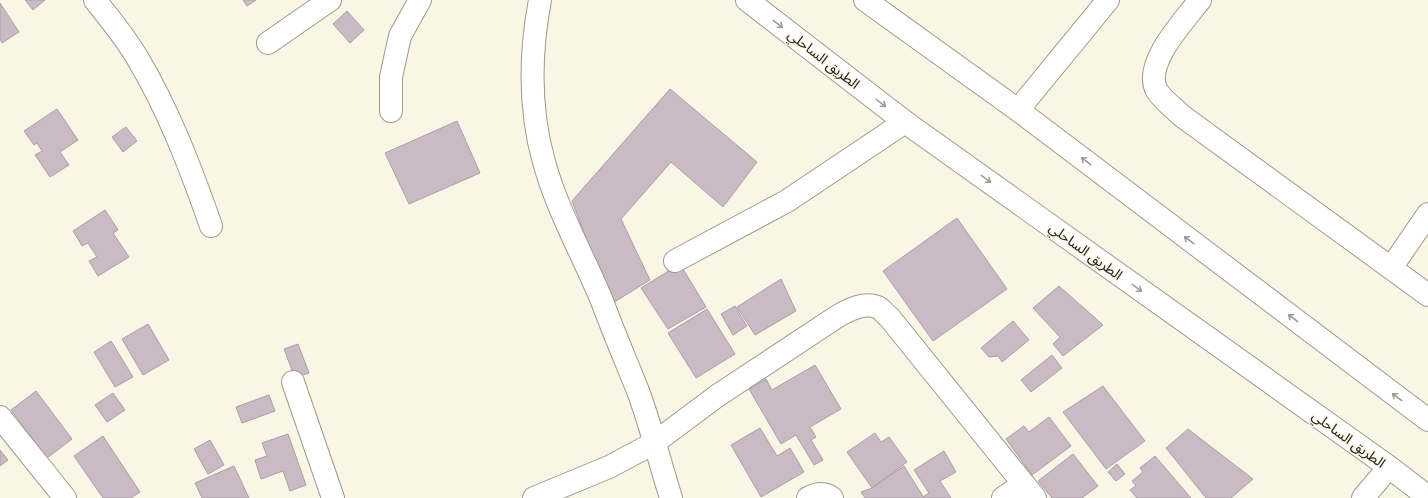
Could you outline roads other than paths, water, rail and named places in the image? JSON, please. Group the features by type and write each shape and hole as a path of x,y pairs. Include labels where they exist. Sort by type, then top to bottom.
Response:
{"main road":[{"path":"95,0 138,59 154,88 193,174 211,226"},
{"path":"268,43 330,0"},
{"path":"391,111 391,77 400,36 420,0"},
{"path":"540,0 533,53 532,89 536,128 544,162 555,194 579,248 638,392 671,498"},
{"name":"الطريق الساحلي","path":"747,0 905,122 1389,467 1428,497"},
{"path":"865,0 1018,110 1428,420"},
{"path":"1018,110 1108,0"},
{"path":"1200,0 1165,46 1158,60 1153,76 1156,89 1182,116 1428,295"},
{"path":"675,261 787,201 905,122"},
{"path":"1391,268 1428,214"},
{"path":"534,498 614,464 654,443 717,396 838,316 851,309 866,305 878,307 889,317 1029,491 1003,498"},
{"path":"293,382 333,498"},
{"path":"0,417 65,498"},
{"path":"1363,498 1389,467"},
{"path":"808,498 814,495 826,494 832,498"}]}
